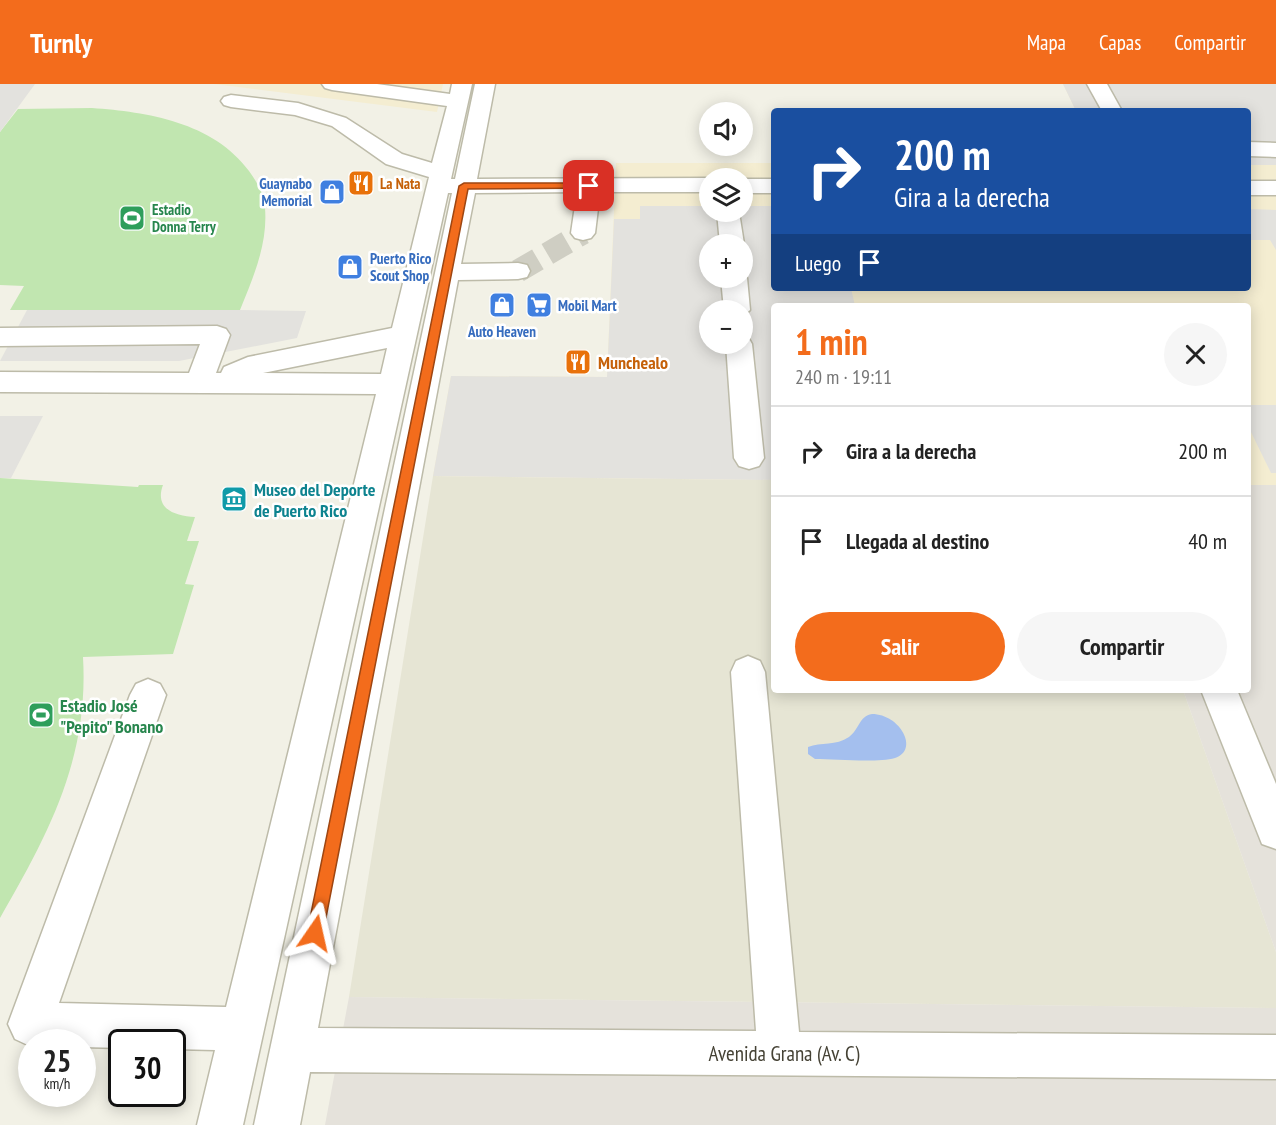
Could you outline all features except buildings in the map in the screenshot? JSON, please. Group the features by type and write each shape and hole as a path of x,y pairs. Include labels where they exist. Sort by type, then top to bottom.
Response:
{"street":[{"path":"277,1125 446,272 448,182 460,93 332,84"},
{"path":"220,1125 404,335 448,182 485,84"},
{"path":"1097,84 1110,108"},
{"path":"231,101 298,109 339,122 394,159 448,182 589,186 699,185"},
{"path":"1251,149 1276,150"},
{"path":"583,233 589,186"},
{"path":"753,186 771,186"},
{"path":"1251,188 1276,188"},
{"path":"446,272 518,271"},
{"path":"0,337 217,335 208,383"},
{"path":"208,383 248,367 404,335"},
{"path":"740,354 749,458"},
{"path":"0,382 392,384"},
{"path":"747,672 779,1053"},
{"path":"1221,693 1276,830"},
{"path":"148,695 30,1024 242,1029"},
{"name":"Avenida Grana (Av. C)","path":"292,1050 1276,1057"}],"shaded area":[{"path":"0,84 35,84 0,132"},
{"path":"214,84 443,84 437,112"},
{"path":"1063,84 1276,84 1276,485 1251,485 1251,303 771,303 771,480 433,476 451,376 607,377 616,163 771,163 771,291 1251,291 1251,108 1075,108"},
{"path":"1063,84 1276,84 1276,165 1251,165 1251,108 1075,108"},
{"path":"640,206 699,206 699,222 753,222 753,206 771,206 771,291 852,291 854,303 771,303 771,480 433,476 451,376 607,377 614,219 640,219"},
{"path":"1251,209 1276,210 1276,250 1270,240 1251,240"},
{"path":"27,310 306,311 297,338 179,361 0,361"},
{"path":"1251,405 1276,405 1276,473 1271,473 1251,432"},
{"path":"0,416 43,416 11,478 0,478"},
{"path":"433,476 771,480 771,693 1184,693 1276,952 1276,1008 349,997"},
{"path":"1251,485 1276,485 1276,952 1184,693 1251,693"},
{"path":"349,997 1276,1008 1276,1125 325,1125"}],"green space":[{"name":"Estadio Donna Terry","path":"92,108 156,117 198,131 217,141 234,154 249,171 263,198 265,221 262,248 240,310 10,310 24,286 0,285 0,132 18,109"},
{"path":"0,478 138,487 139,485 163,485 161,500 168,510 180,515 195,517 187,541 199,541 185,584 194,585 173,654 83,657 83,694 79,728 62,794 34,856 0,918"}],"water":[{"path":"872,714 891,720 898,726 906,741 906,748 902,754 895,758 867,761 815,759 808,754 808,747 839,742 849,737 864,717"}],"tunnel":[{"path":"518,271 583,233"}],"place":[{"name":"La Nata","path":"361,183"},
{"name":"Guaynabo Memorial","path":"332,192"},
{"name":"Estadio Donna Terry","path":"132,218"},
{"name":"Puerto Rico Scout Shop","path":"350,267"},
{"name":"Auto Heaven","path":"502,305"},
{"name":"Mobil Mart","path":"539,305"},
{"name":"Munchealo","path":"578,362"},
{"name":"Museo del Deporte de Puerto Rico","path":"234,499"},
{"name":"Estadio José \"Pepito\" Bonano","path":"41,715"}],"route":[{"path":"315,933 464,186 589,186"}]}
